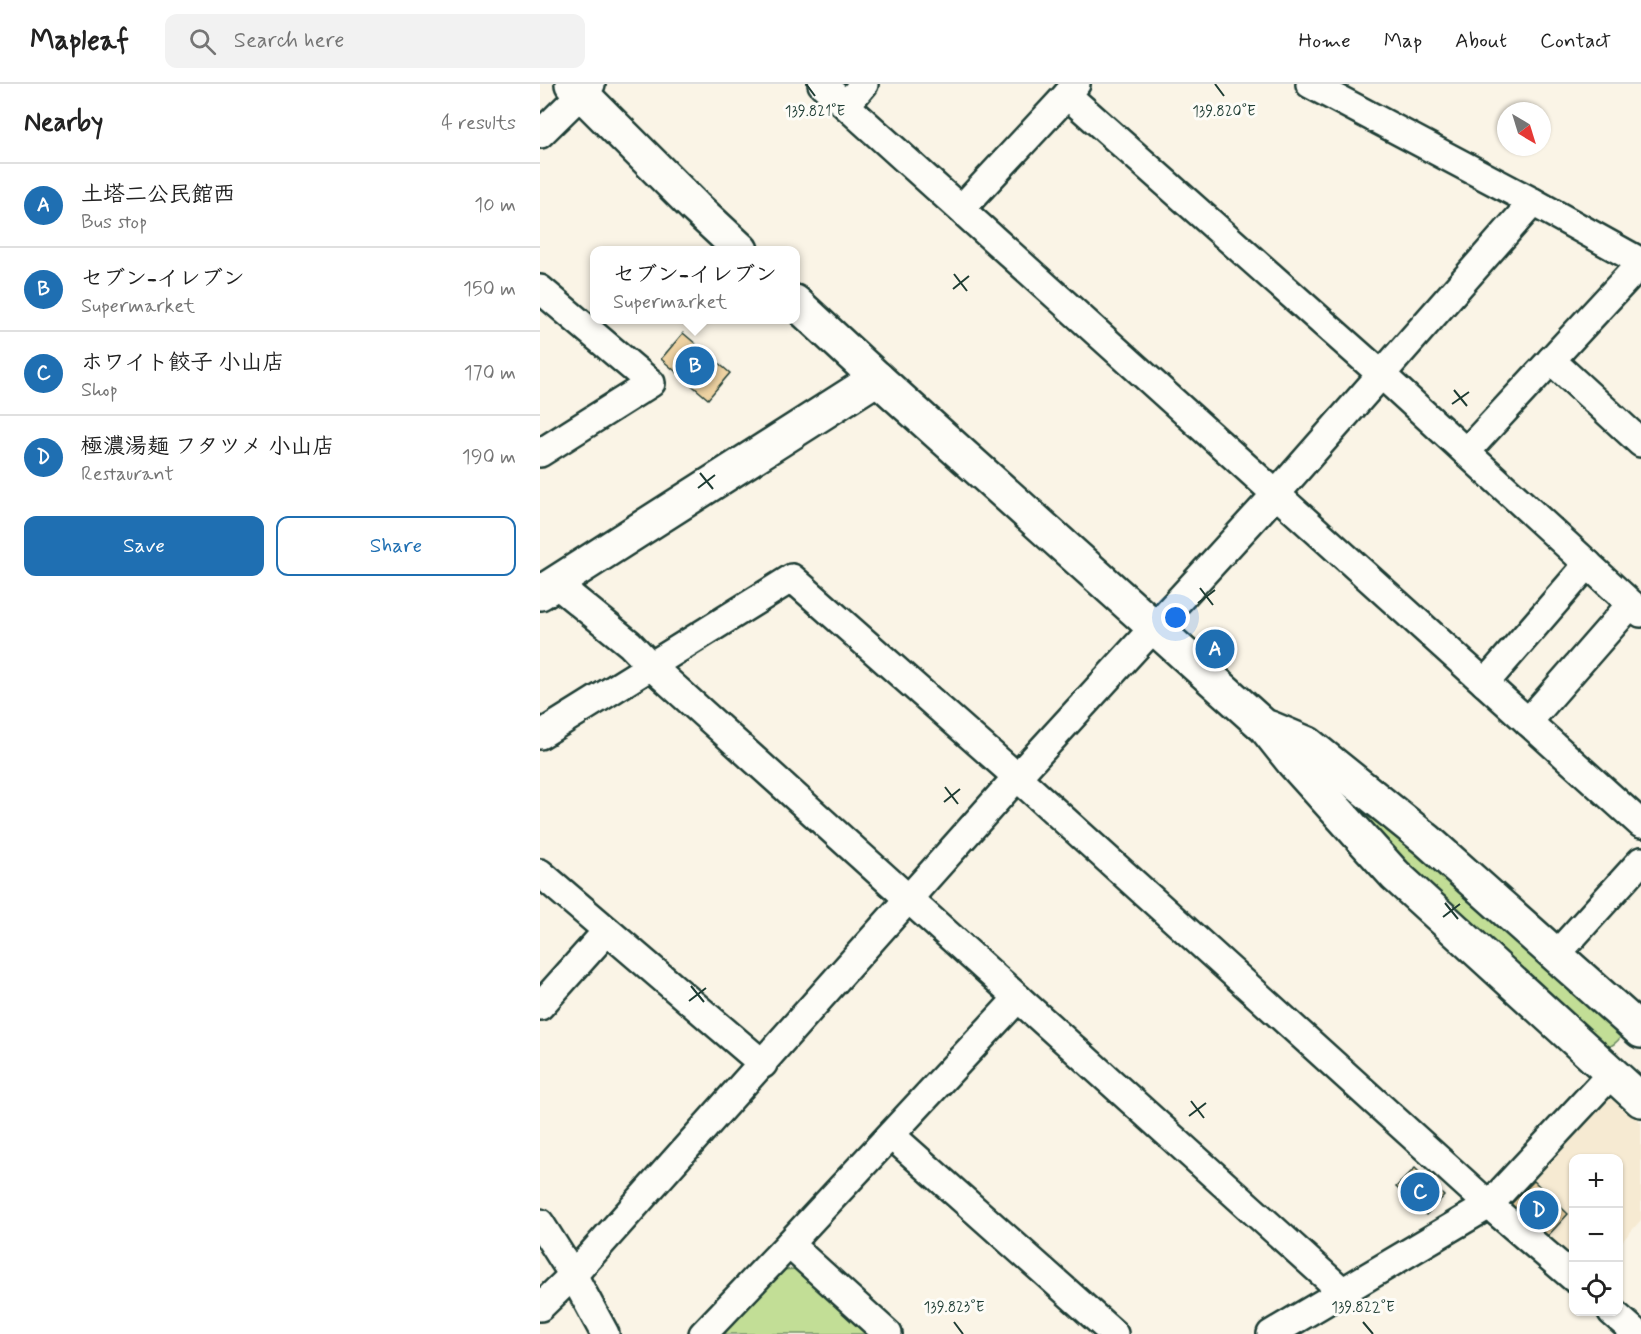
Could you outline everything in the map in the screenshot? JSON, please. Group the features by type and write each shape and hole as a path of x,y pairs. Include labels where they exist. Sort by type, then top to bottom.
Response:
{"street":[{"path":"822,84 1641,824"},
{"path":"846,105 864,84"},
{"path":"1310,84 1533,202 1641,263 1466,452"},
{"path":"540,134 581,87 737,246"},
{"path":"961,209 1072,89 1636,609 1528,722"},
{"path":"540,1307 573,1275 1017,777 1276,494 1533,202"},
{"path":"540,290 651,383 540,453"},
{"path":"800,307 1266,727 1293,762 1395,875 1641,1100"},
{"path":"1551,360 1641,443"},
{"path":"877,378 546,587 630,644 652,667 1342,1291"},
{"path":"1485,683 1588,564"},
{"path":"540,735 792,578 1017,777 1569,1274"},
{"path":"1266,727 1308,744 1427,840 1641,1031"},
{"path":"1556,955 1632,888 1641,861"},
{"path":"540,873 763,1064"},
{"path":"540,1006 607,931"},
{"path":"703,1334 892,1136 1018,999"},
{"path":"1270,1334 1489,1204 1611,1074"},
{"path":"892,1136 1114,1334"},
{"path":"540,1223 573,1275 605,1334"},
{"path":"789,1244 888,1334"},
{"path":"1617,1316 1637,1334"}],"shaded area":[{"path":"1596,1096 1619,1100 1641,1123 1641,1220 1623,1240 1623,1154 1569,1154 1569,1260 1506,1200"}],"green space":[{"path":"1349,789 1622,1035 1618,1040 1612,1046 1603,1049 1336,801"},
{"path":"799,1269 871,1334 720,1334 780,1270"}],"building":[{"path":"683,333 730,373 708,399 661,359"},
{"path":"1415,1168 1444,1196 1426,1215 1396,1187"},
{"path":"1534,1181 1568,1214 1545,1239 1510,1205"}],"place":[{"name":"セブン-イレブン","path":"695,366"},
{"name":"土塔二公民館西","path":"1215,649"},
{"name":"ホワイト餃子 小山店","path":"1420,1192"},
{"name":"極濃湯麺 フタツメ 小山店","path":"1539,1210"}]}
